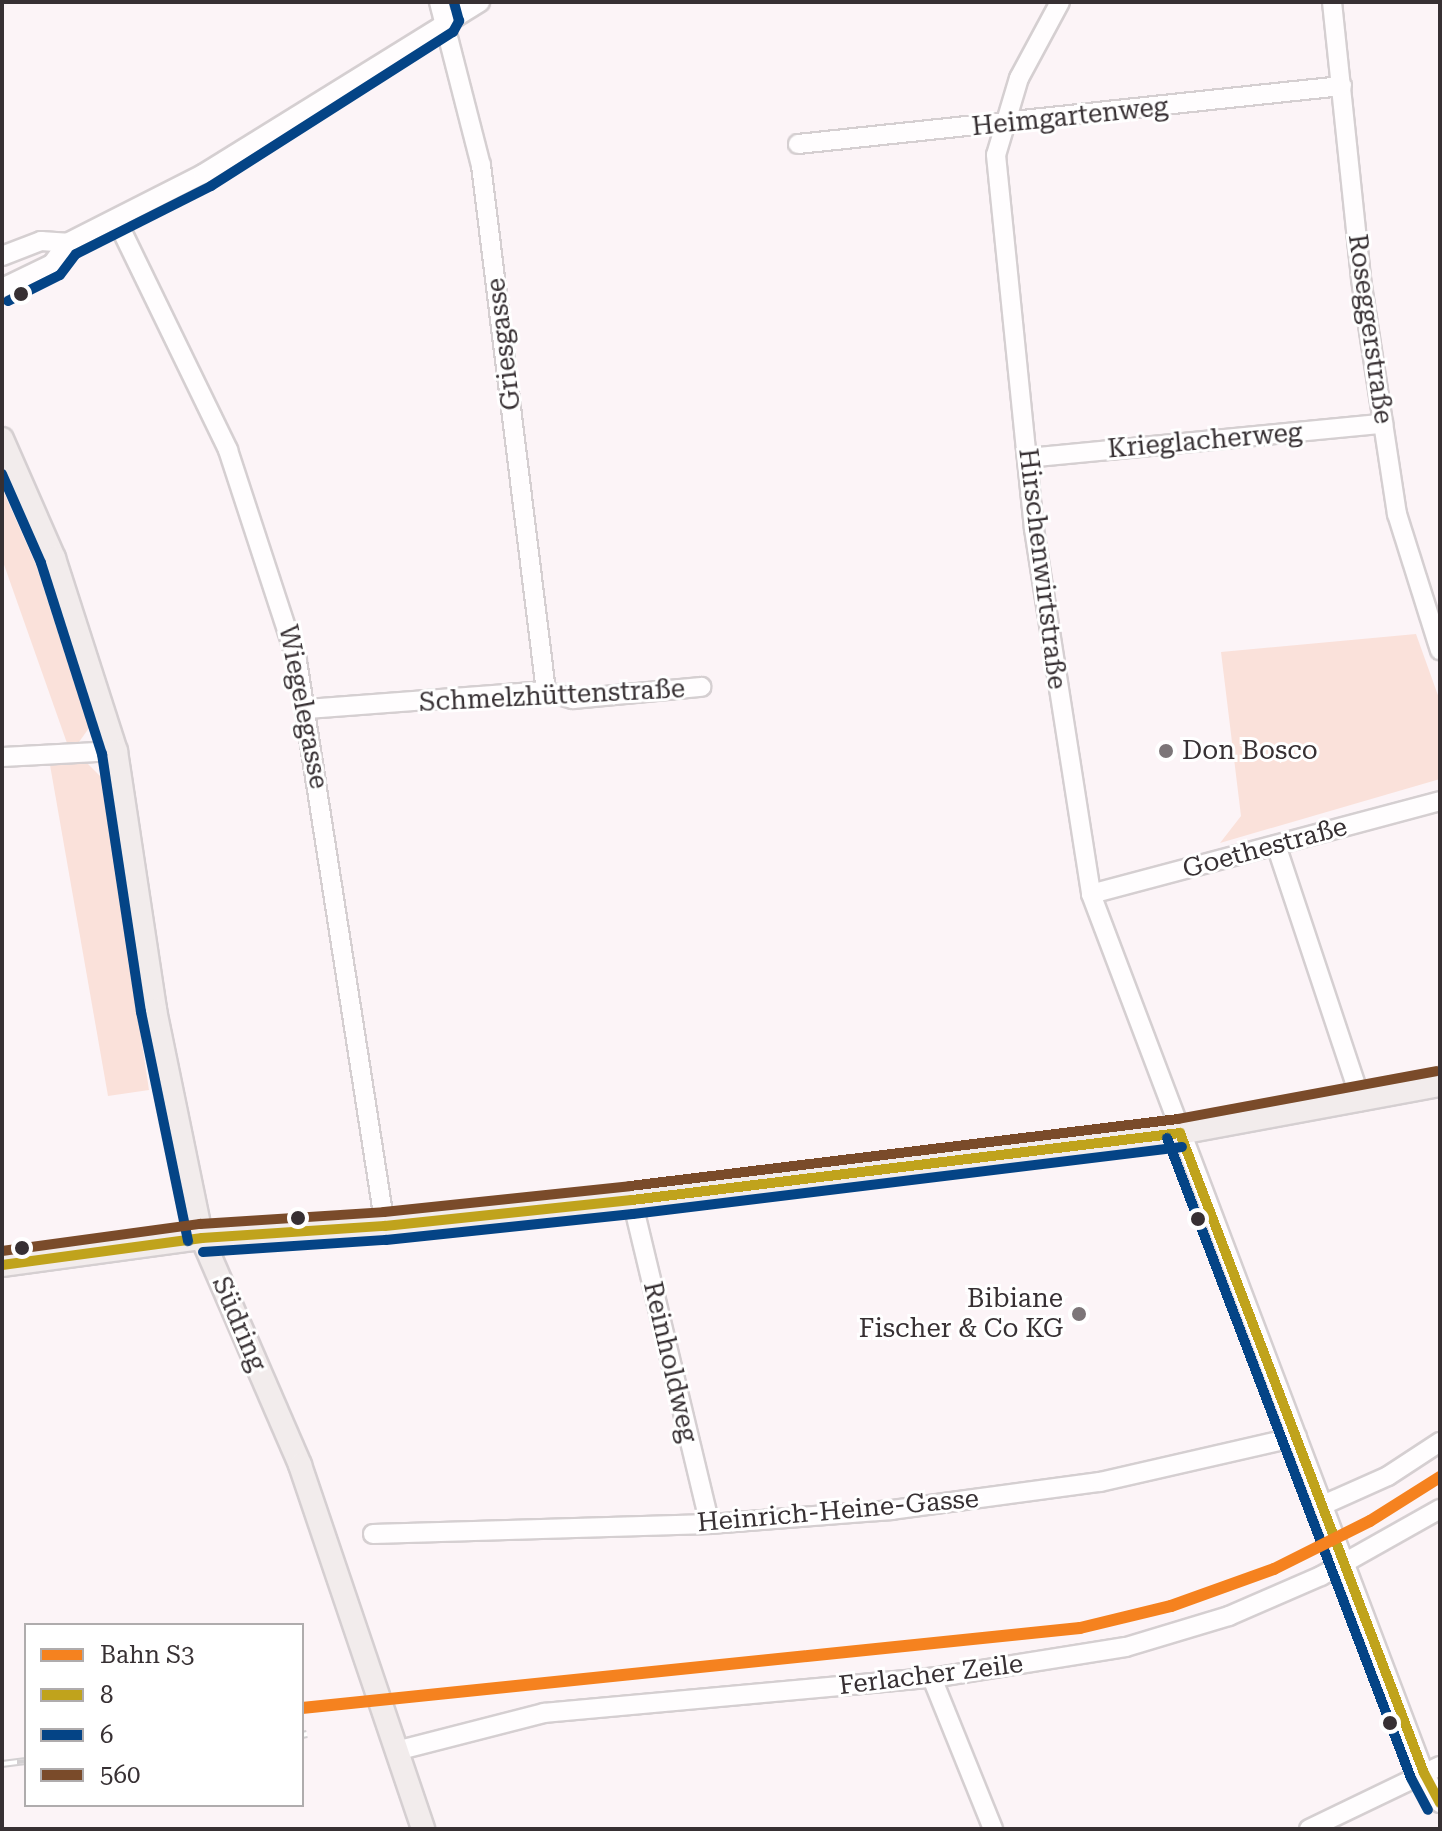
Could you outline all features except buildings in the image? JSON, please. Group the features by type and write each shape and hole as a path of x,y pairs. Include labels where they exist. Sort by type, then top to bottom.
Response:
{"main road":[{"name":"Südring","path":"2,439 54,558 116,751 155,1010 202,1238 300,1465 423,1829"},
{"path":"2,1265 202,1238 385,1226 632,1200 1180,1133 1440,1085"}],"street":[{"path":"2,288 52,264 67,243 203,174 442,11 480,2"},
{"name":"Hirschenwirtstraße","path":"1060,2 1019,78 1002,125 996,155 1027,458 1054,676 1091,894 1323,1505 1432,1770 1440,1803"},
{"name":"Roseggerstraße","path":"1332,2 1383,424 1400,532 1440,650"},
{"name":"Griesgasse","path":"442,11 473,120 489,216 546,691"},
{"name":"Heimgartenweg","path":"798,144 1002,125 1342,86"},
{"name":"Wiegelegasse","path":"116,219 248,502 282,606 307,709 385,1226"},
{"path":"2,256 41,241 67,243"},
{"name":"Krieglacherweg","path":"1027,458 1383,424"},
{"name":"Schmelzhüttenstraße","path":"307,709 546,691 573,699 701,687"},
{"path":"2,757 116,751"},
{"name":"Goethestraße","path":"1091,894 1440,801"},
{"path":"1276,845 1361,1101"},
{"name":"Reinholdweg","path":"632,1200 710,1524"},
{"name":"Heinrich-Heine-Gasse","path":"373,1534 710,1524 892,1510 1068,1487 1297,1437"},
{"path":"1323,1505 1388,1476 1440,1442"},
{"name":"Ferlacher Zeile","path":"396,1751 544,1713 932,1678 1140,1643 1229,1616 1347,1564 1440,1509"},
{"path":"932,1678 993,1829"},
{"path":"1309,1829 1432,1770"}],"shaded area":[{"path":"2,488 36,565 89,728 79,742 68,746 2,559"},
{"path":"1416,634 1440,701 1440,779 1220,843 1241,816 1221,652"},
{"path":"86,762 102,778 149,1090 108,1096 50,765"}],"railway":[{"path":"2,1764 24,1761"}],"rail line":[{"name":"S3","path":"304,1708 1080,1628 1171,1606 1274,1569 1370,1521 1440,1477"}],"transit line":[{"name":"6","path":"8,301 60,275 76,254 211,186 453,32 459,21 454,2"},
{"name":"6","path":"2,474 41,563 102,754 141,1012 188,1241"},
{"name":"560","path":"2,1251 200,1224 384,1212 630,1186 1178,1119 1437,1071"},
{"name":"8","path":"1180,1133 1424,1773 1440,1803"},
{"name":"8","path":"2,1265 202,1238 385,1226 632,1200 1180,1133"},
{"name":"6","path":"1167,1138 1411,1778 1428,1810"},
{"name":"6","path":"203,1252 386,1240 633,1214 1182,1147"}],"place":[{"name":"Don Bosco","path":"1166,751"},
{"name":"Bibiane Fischer & Co KG","path":"1079,1314"}]}
